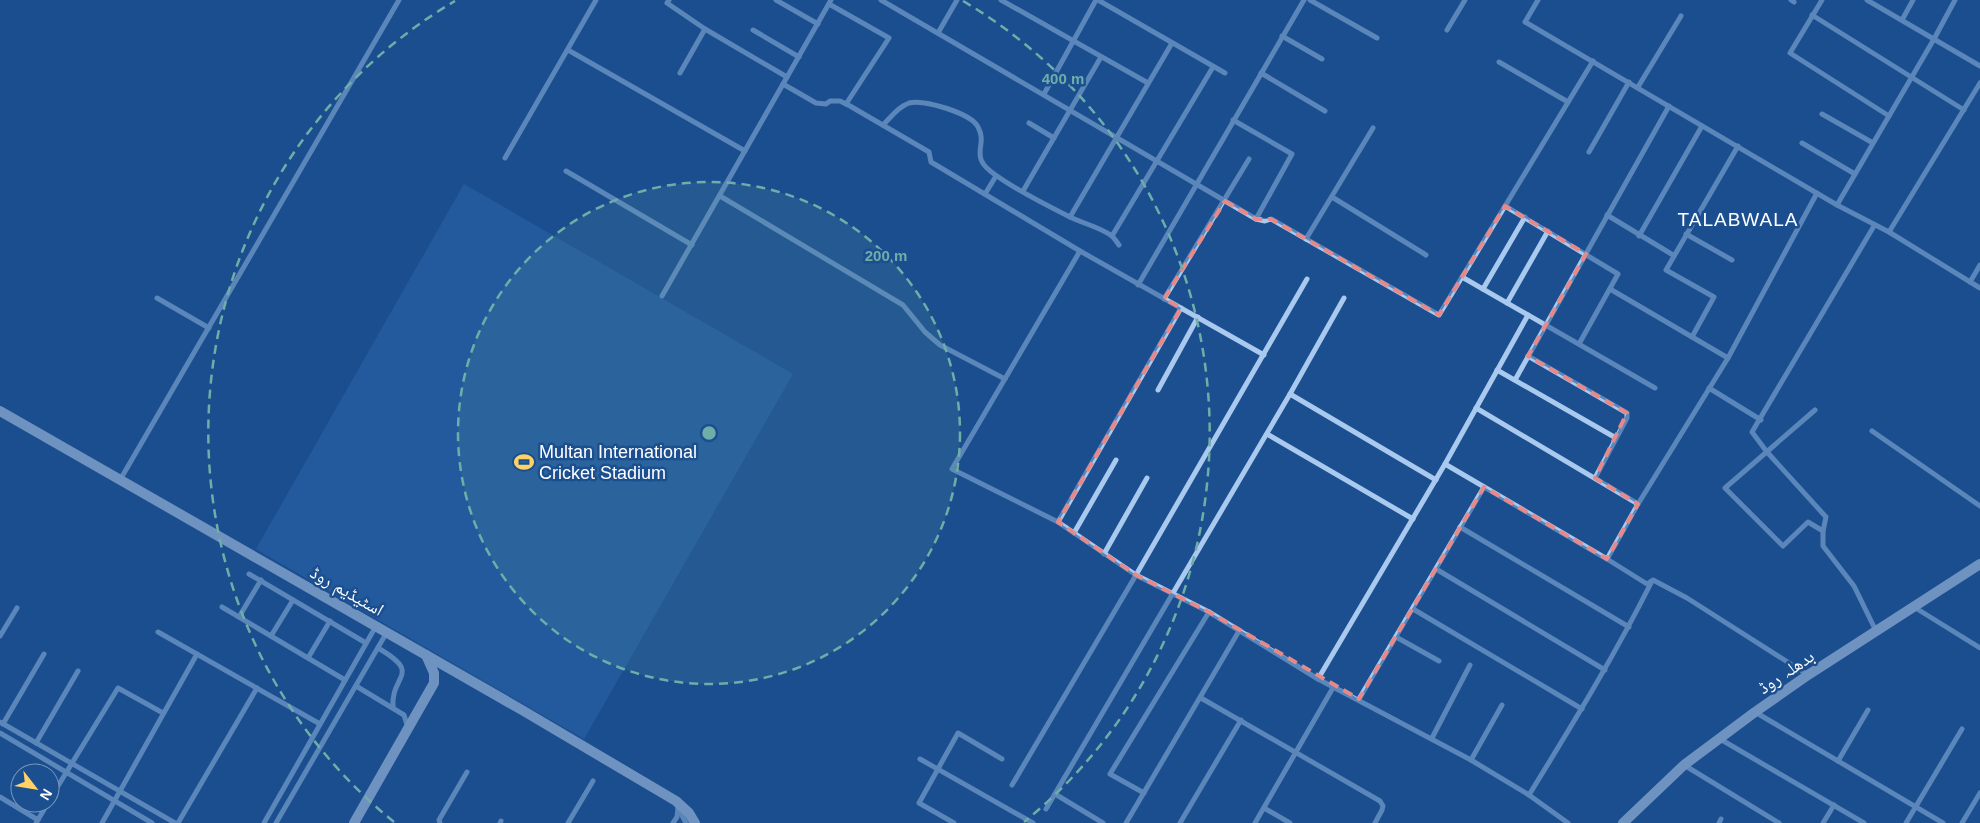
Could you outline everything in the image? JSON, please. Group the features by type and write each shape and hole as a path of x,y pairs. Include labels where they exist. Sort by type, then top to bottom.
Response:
{"main road":[{"name":"اسٹیڈیم روڈ","path":"0,411 426,654 677,805 689,813 695,823"},
{"name":"بدھلہ روڈ","path":"1623,823 1684,765 1755,712 1808,675 1980,564"},
{"path":"354,823 434,682 434,674 426,654"}],"street":[{"path":"120,480 399,0"},
{"path":"505,158 596,0"},
{"path":"669,0 667,3 705,29 787,77"},
{"path":"776,0 818,24"},
{"path":"881,0 1256,219 1265,221 1272,219 1439,315 1593,61"},
{"path":"938,33 957,0"},
{"path":"1001,0 1148,83"},
{"path":"1044,94 1097,0 1225,73"},
{"path":"1138,284 1304,0"},
{"path":"1310,0 1377,38"},
{"path":"1447,30 1465,0"},
{"path":"1538,0 1525,22 1837,205 1874,226 1889,232 1980,288"},
{"path":"1822,0 1790,53 1889,116"},
{"path":"1867,0 1980,66"},
{"path":"1902,20 1913,0"},
{"path":"1837,205 1955,0"},
{"path":"662,296 830,2 889,38 846,104"},
{"path":"1812,15 1964,110"},
{"path":"1638,87 1681,16"},
{"path":"680,73 705,29"},
{"path":"752,30 799,56"},
{"path":"1282,36 1322,59"},
{"path":"1070,217 1172,43"},
{"path":"568,50 746,150"},
{"path":"1023,191 1101,56"},
{"path":"1499,62 1568,102"},
{"path":"1112,236 1213,67"},
{"path":"1260,73 1325,111"},
{"path":"1589,152 1629,82"},
{"path":"1889,232 1980,83"},
{"path":"783,84 816,103 826,104 830,101 840,101 846,104 929,152 931,162 1080,251 1264,354"},
{"path":"883,126 895,112 908,104 919,102 942,107 969,118 978,126 982,138 979,152 981,161 996,176 1070,217 1112,236 1119,245"},
{"path":"1515,380 1669,106"},
{"path":"1822,114 1873,143"},
{"path":"1233,120 1292,154 1256,219"},
{"path":"1030,123 1054,138"},
{"path":"1639,236 1702,126"},
{"path":"1306,239 1373,128"},
{"path":"1802,143 1855,174"},
{"path":"1692,337 1714,297 1666,270 1738,146"},
{"path":"1164,299 1249,159"},
{"path":"566,171 692,245"},
{"path":"985,194 996,176"},
{"path":"1607,559 1638,504 1728,358 1817,193"},
{"path":"720,196 903,305 924,332 940,345 1005,379"},
{"path":"1332,197 1426,255"},
{"path":"1505,206 1618,274 1579,344"},
{"path":"1607,215 1673,255"},
{"path":"1483,289 1525,218"},
{"path":"1874,226 1752,432 1767,452 1826,517 1822,546 1854,586 1877,632"},
{"path":"1507,303 1548,231"},
{"path":"1686,234 1732,260"},
{"path":"1080,251 952,469 1058,522 1136,575 1209,612 1318,679 1359,699 1471,760 1528,795 1568,823"},
{"path":"1970,282 1980,264"},
{"path":"1462,277 1655,388"},
{"path":"1012,785 1307,279"},
{"path":"1610,289 1728,358"},
{"path":"158,298 209,328"},
{"path":"1046,809 1267,434 1344,298"},
{"path":"1058,522 1181,308"},
{"path":"1318,679 1436,480 1528,315"},
{"path":"1158,390 1198,317"},
{"path":"1528,356 1622,408 1627,413 1627,418 1595,478"},
{"path":"1497,370 1616,438"},
{"path":"1710,388 1760,420"},
{"path":"1290,394 1436,480"},
{"path":"1476,408 1638,504"},
{"path":"1814,410 1725,488 1783,546 1808,522 1823,531"},
{"path":"1872,431 1980,506"},
{"path":"1267,434 1413,519"},
{"path":"1074,533 1116,460"},
{"path":"1445,464 1646,584 1653,580"},
{"path":"1104,554 1147,478"},
{"path":"1359,699 1484,487"},
{"path":"1460,527 1629,627"},
{"path":"1436,569 1605,670"},
{"path":"249,574 366,643"},
{"path":"239,617 260,580"},
{"path":"1528,795 1605,670 1653,580"},
{"path":"1653,580 1686,598 1808,675"},
{"path":"271,636 294,600"},
{"path":"222,607 346,680"},
{"path":"1914,607 1980,648"},
{"path":"0,636 16,608"},
{"path":"1413,609 1582,709"},
{"path":"1144,793 1110,774 1209,612"},
{"path":"0,620 7,624"},
{"path":"308,658 330,621"},
{"path":"264,823 376,626"},
{"path":"1126,823 1239,631"},
{"path":"158,632 320,724"},
{"path":"276,823 387,632"},
{"path":"1396,637 1440,661"},
{"path":"378,648 394,657 402,668 402,677 394,693 393,708"},
{"path":"44,654 1,723 176,823 257,688"},
{"path":"102,823 197,654"},
{"path":"1432,738 1470,665"},
{"path":"36,743 78,671"},
{"path":"356,686 404,715 408,728"},
{"path":"1255,823 1334,686"},
{"path":"60,782 118,688 163,713"},
{"path":"1200,698 1380,802 1383,806 1375,823"},
{"path":"1471,760 1502,705"},
{"path":"1838,761 1868,710"},
{"path":"1755,712 1943,823"},
{"path":"1180,823 1241,720"},
{"path":"1906,823 1962,729"},
{"path":"0,733 152,823"},
{"path":"954,823 919,803 958,733 1002,759"},
{"path":"1720,739 1864,823"},
{"path":"920,759 1033,823"},
{"path":"1684,765 1771,821 1779,823"},
{"path":"440,823 439,820 466,772"},
{"path":"570,822 593,781"},
{"path":"1962,823 1980,793"},
{"path":"1055,794 1103,823"},
{"path":"0,797 37,821"},
{"path":"673,823 677,817 677,805"},
{"path":"677,805 686,823"},
{"path":"1823,823 1834,805"},
{"path":"1264,808 1290,823"}],"highlighted area":[{"path":"1225,201 1256,219 1271,219 1439,315 1505,206 1586,254 1528,356 1627,413 1595,478 1638,504 1607,559 1484,487 1359,699 1209,612 1136,575 1058,522 1181,308 1164,299"}],"shaded area":[{"name":"Multan International Cricket Stadium","path":"464,184 793,374 584,739 256,549"}],"place":[{"name":"Multan International Cricket Stadium","path":"524,462"}],"district":[{"name":"TALABWALA","path":"1738,219"}]}
